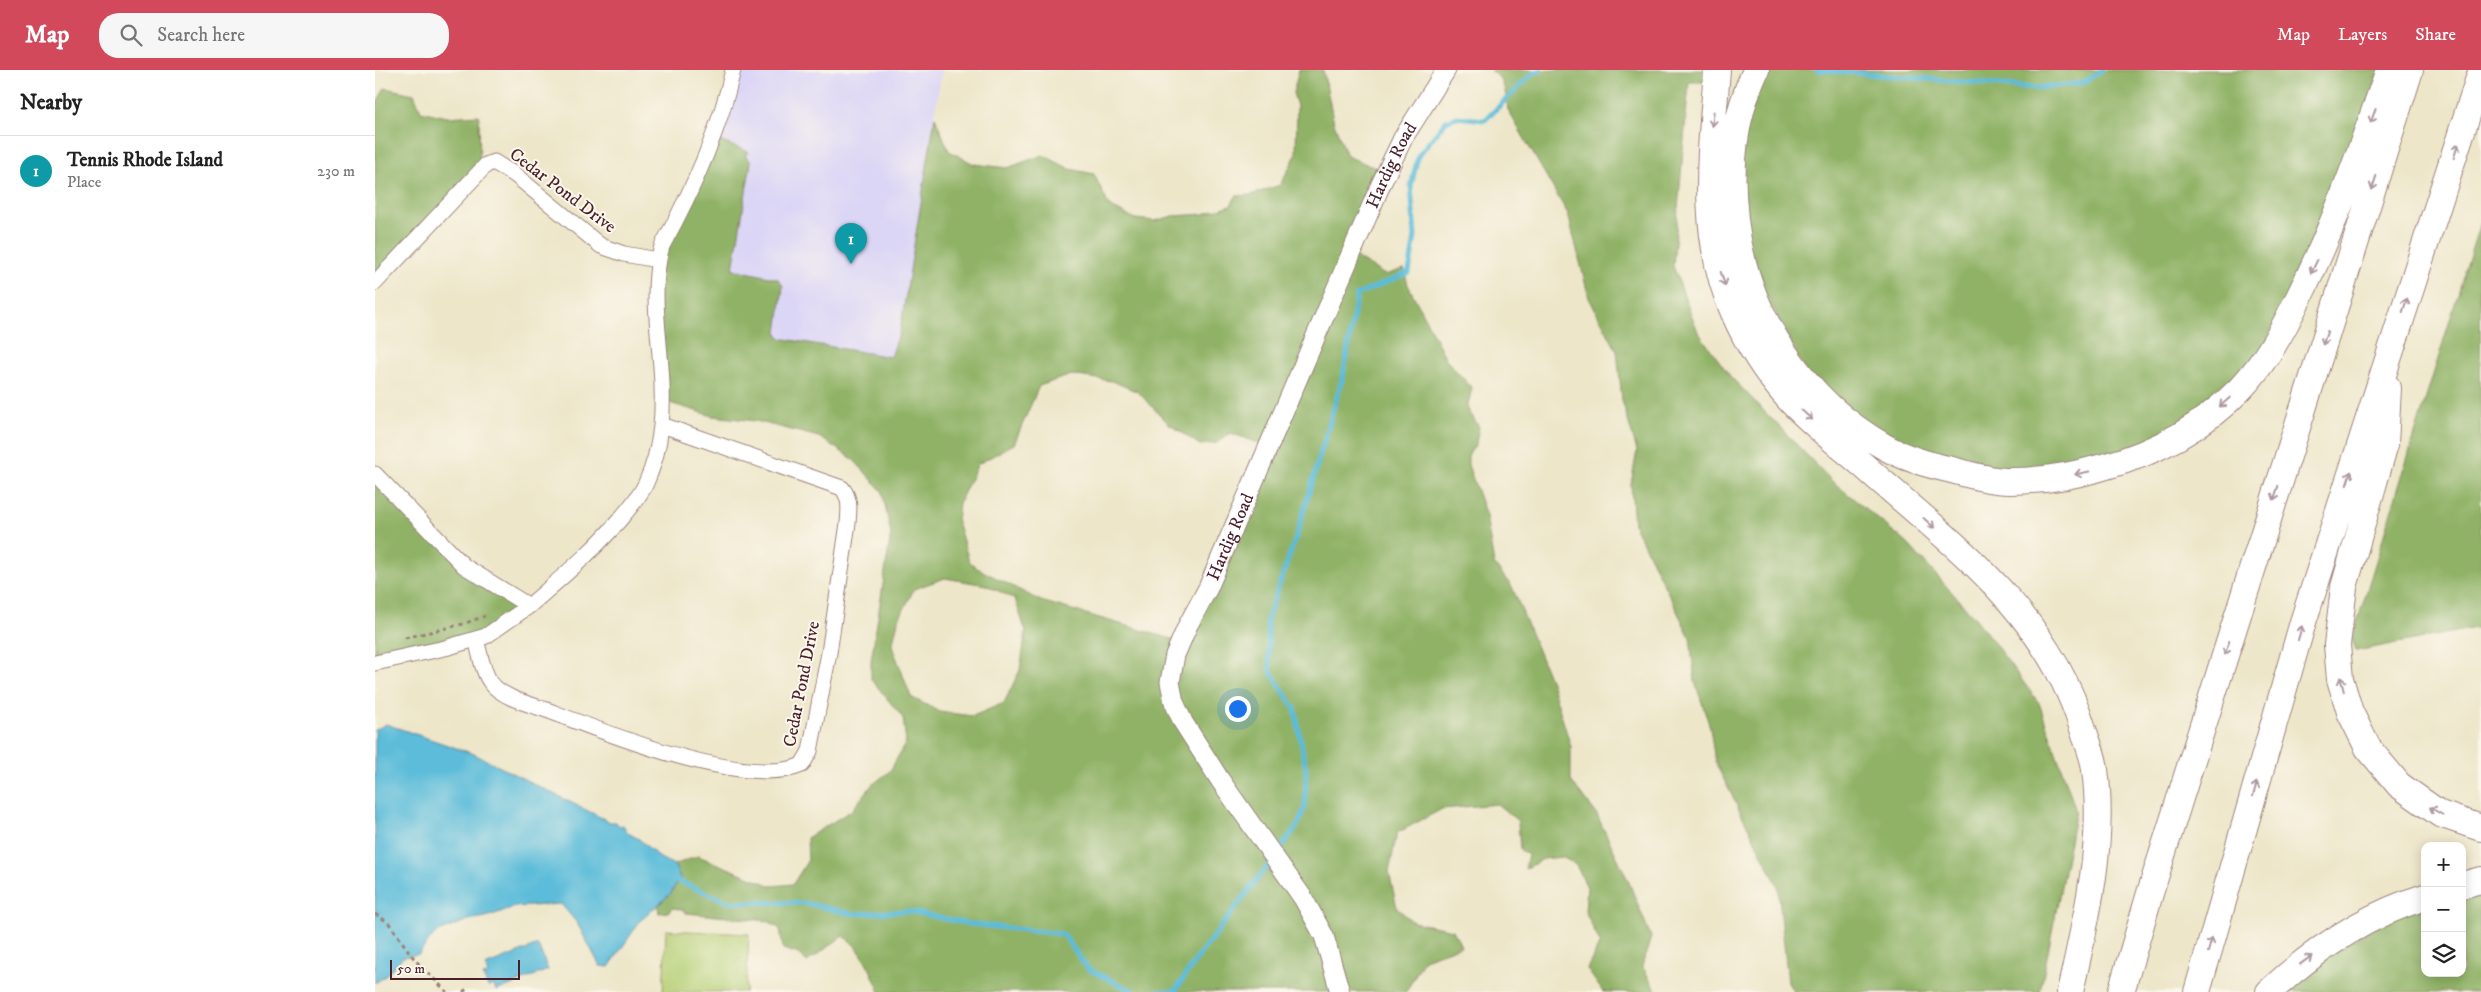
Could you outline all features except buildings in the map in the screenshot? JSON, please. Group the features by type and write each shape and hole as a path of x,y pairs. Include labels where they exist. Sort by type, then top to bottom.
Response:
{"highway":[{"path":"1717,70 1709,173 1709,218 1718,264 1733,311 1756,355 1789,399 1998,585 2029,622 2058,665 2079,713 2095,768 2097,820 2095,868 2070,992"},
{"path":"1756,70 1747,90 1734,134 1731,180 1737,233 1747,276 1767,326 1794,367 1826,403 1857,430 1888,448 1926,464 2007,481 2039,480 2082,473 2155,450 2190,430 2239,389 2277,340 2315,264 2343,199 2389,70"},
{"path":"2121,992 2151,890 2410,70"},
{"path":"2197,992 2303,622 2481,72"},
{"path":"2390,352 2385,444 2344,587 2337,645 2340,679 2350,712 2369,748 2399,785 2440,814 2481,828"},
{"path":"2466,884 2481,880"},
{"path":"2269,992 2297,966 2332,941 2370,920 2421,899"}],"street":[{"path":"375,663 476,640 508,622 568,574 598,545 633,504 646,483 659,443 662,425 662,391 656,294 658,260 709,150 721,116 733,70"},
{"name":"Hardig Road","path":"1340,992 1324,936 1303,898 1280,863 1263,843 1183,722 1171,693 1171,673 1187,625 1212,579 1381,184 1403,138 1446,70"},
{"name":"Cedar Pond Drive","path":"375,283 485,164 494,162 515,175 601,246 624,254 658,260"},
{"name":"Cedar Pond Drive","path":"476,640 491,683 505,694 576,722 664,753 688,759 777,772 802,765 810,751 829,652 848,523 849,503 846,494 841,488 662,425"},
{"path":"375,474 464,566 529,606"}],"path":[{"path":"401,639 463,624 492,613"},
{"path":"375,914 388,922 415,960 447,992"},
{"path":"463,992 468,988"}],"shaded area":[{"path":"733,70 942,70 900,331 891,357 779,338 777,333 783,286 777,279 733,270 751,162 714,139"}],"green space":[{"path":"1299,70 1323,70 1334,123 1347,156 1385,172 1355,257 1385,275 1404,269 1408,285 1447,361 1472,388 1467,408 1479,427 1476,444 1468,455 1468,465 1486,516 1494,564 1512,587 1551,682 1571,747 1571,781 1596,813 1628,880 1651,937 1642,966 1657,992 1603,992 1587,969 1600,943 1585,911 1587,887 1576,865 1562,857 1543,859 1525,869 1528,854 1520,850 1518,821 1497,804 1442,809 1397,833 1389,872 1397,908 1413,922 1453,930 1461,946 1424,959 1406,992 880,992 861,954 843,936 807,962 799,954 783,949 780,929 768,921 686,913 684,910 673,908 668,912 659,913 658,906 671,893 680,877 674,865 698,856 772,886 793,884 808,860 807,838 852,810 872,785 890,771 906,742 903,718 871,679 871,661 891,534 882,491 853,459 819,437 756,421 713,416 663,401 658,259 714,139 749,152 745,155 751,162 733,269 778,279 783,286 777,333 779,338 891,357 900,331 935,117 949,151 974,164 1007,168 1043,155 1070,169 1094,174 1109,206 1135,219 1155,221 1173,216 1204,214 1231,205 1236,196 1251,195 1280,185 1296,155 1297,106 1293,93","holes":["1071,375 1112,381 1138,392 1168,423 1200,445 1217,443 1230,433 1268,446 1179,641 1041,601 977,568 969,561 957,521 959,503 978,464 1014,444 1039,386","945,578 986,585 1015,599 1026,632 1020,670 1004,703 973,716 940,712 911,697 892,646 898,621 914,589"]},
{"path":"1490,70 1712,70 1709,82 1689,82 1673,266 1698,332 1730,376 1832,481 1907,543 1977,620 2039,703 2076,811 2040,992 1794,992 1788,983 1778,886 1715,762 1710,727 1695,682 1690,637 1634,525 1631,484 1637,451 1622,400 1617,351 1589,298 1568,214 1508,110 1502,82"},
{"path":"1761,70 2389,70 2251,375 2106,469 1951,470 1817,394 1740,244 1739,136"},
{"path":"385,88 414,94 421,111 446,117 479,115 480,168 375,280 375,106"},
{"path":"2480,222 2481,627 2356,651 2352,639"},
{"path":"375,472 462,563 526,601 489,632 375,661"},
{"path":"2481,880 2481,992 2270,992 2421,898 2421,977 2466,977 2466,884"},
{"path":"666,930 749,934 746,992 663,992"}],"water":[{"path":"386,724 474,754 610,822 616,822 619,826 623,825 628,833 639,839 660,858 674,865 680,877 671,893 640,921 609,967 600,966 577,923 561,904 515,907 486,917 468,920 434,934 419,954 403,957 384,977 375,983 375,730"},
{"path":"538,945 548,970 496,991 494,985 488,987 483,976 488,974 485,966"}],"waterway":[{"path":"1277,853 1298,825 1305,806 1306,770 1295,709 1270,671 1267,620 1296,537 1343,376 1357,295 1409,272 1415,237 1411,186 1418,156 1446,121 1457,117 1485,120 1532,74 1541,70"},
{"path":"1817,70 2037,88 2083,83 2102,70"},
{"path":"1151,992 1175,991 1200,954 1272,860"},
{"path":"676,880 728,902 805,903 852,914 908,911 970,924 1063,934 1088,969 1135,992"}],"place":[{"name":"Tennis Rhode Island","path":"851,264"}]}
